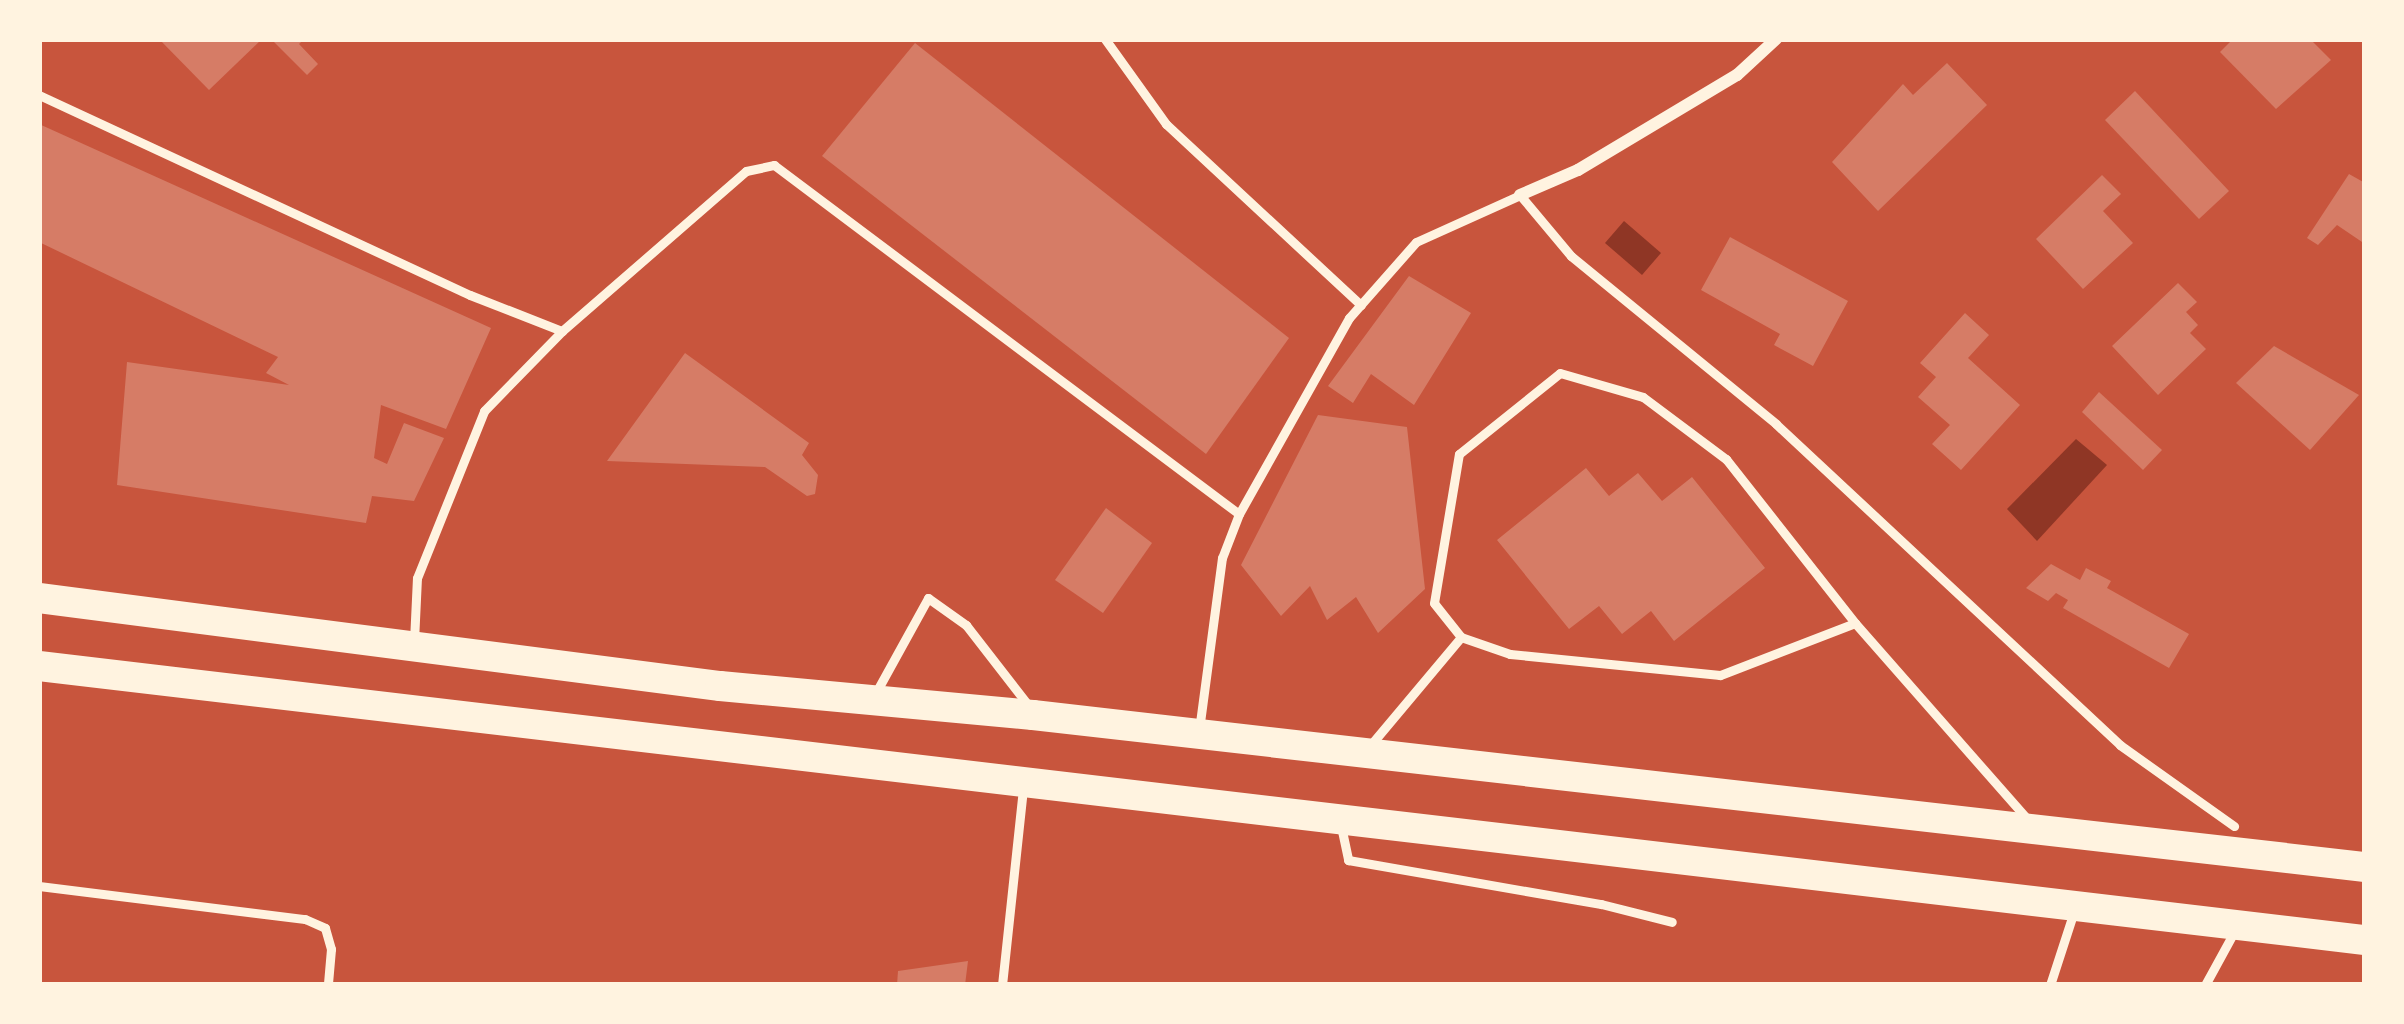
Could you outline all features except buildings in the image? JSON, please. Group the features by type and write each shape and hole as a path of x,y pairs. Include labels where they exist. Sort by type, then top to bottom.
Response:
{"main road":[{"path":"39,598 871,701 2365,868"},
{"path":"39,666 2365,940"}],"street":[{"path":"1520,195 1578,170 1737,75 1776,39"}],"lane":[{"path":"1105,39 1166,124 1361,305"},
{"path":"39,95 470,295 562,331"},
{"path":"414,647 417,578 484,411 562,331 746,171 774,165 1239,514"},
{"path":"1198,737 1222,558 1239,514 1361,305 1416,242 1520,195 1570,256 1776,424 2120,745 2234,826"},
{"path":"1855,623 1720,675 1510,654 1461,637 1434,603 1459,454 1560,373 1643,398 1726,459 1855,623 2034,828"},
{"path":"871,701 928,598 966,626 1033,716"},
{"path":"1362,755 1461,637"},
{"path":"1002,985 1024,784"},
{"path":"1340,820 1348,860 1601,904 1672,922"},
{"path":"39,886 305,919 326,928 331,949 328,985"},
{"path":"2050,985 2074,906"},
{"path":"2205,985 2236,925"}],"shaded area":[{"path":"1624,221 1661,253 1642,275 1605,243"},
{"path":"2076,439 2107,465 2037,541 2007,509"}]}
